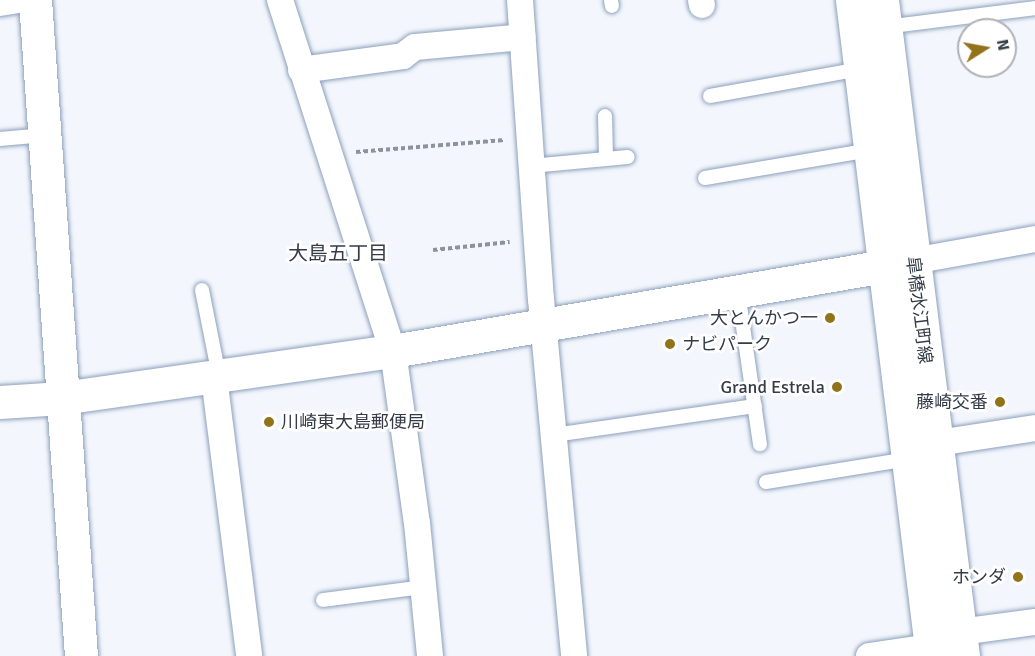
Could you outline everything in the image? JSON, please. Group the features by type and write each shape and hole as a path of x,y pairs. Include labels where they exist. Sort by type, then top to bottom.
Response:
{"street":[{"path":"0,3 19,0"},
{"path":"35,0 81,656"},
{"path":"280,0 393,351 430,656"},
{"path":"520,0 543,325 574,656"},
{"name":"皐橋水江町線","path":"852,0 870,150 898,265"},
{"name":"皐橋水江町線","path":"883,14 898,265 917,450 932,652"},
{"path":"301,70 403,56 415,47 523,37"},
{"path":"0,402 62,398 393,351 898,265 1035,239"},
{"path":"216,377 249,656"},
{"path":"917,450 1035,428"},
{"name":"皐橋水江町線","path":"917,450 961,644"},
{"path":"961,644 1035,621"},
{"path":"869,656 932,652"}],"lane":[{"path":"883,14 1035,8"},
{"path":"710,96 860,69"},
{"path":"605,116 606,158"},
{"path":"0,139 45,135"},
{"path":"705,178 870,150"},
{"path":"531,166 628,156"},
{"path":"202,290 216,377"},
{"path":"738,292 760,444"},
{"path":"554,435 755,406"},
{"path":"766,482 917,450"},
{"path":"322,600 423,587"}],"path":[{"path":"328,154 529,139"},
{"path":"433,250 537,239"}],"place":[{"name":"大とんかつ一","path":"830,318"},
{"name":"ナビパーク","path":"670,344"},
{"name":"Grand Estrela","path":"837,387"},
{"name":"藤崎交番","path":"1000,402"},
{"name":"川崎東大島郵便局","path":"269,422"},
{"name":"ホンダ","path":"1018,577"}],"district":[{"name":"大島五丁目","path":"338,253"}]}
